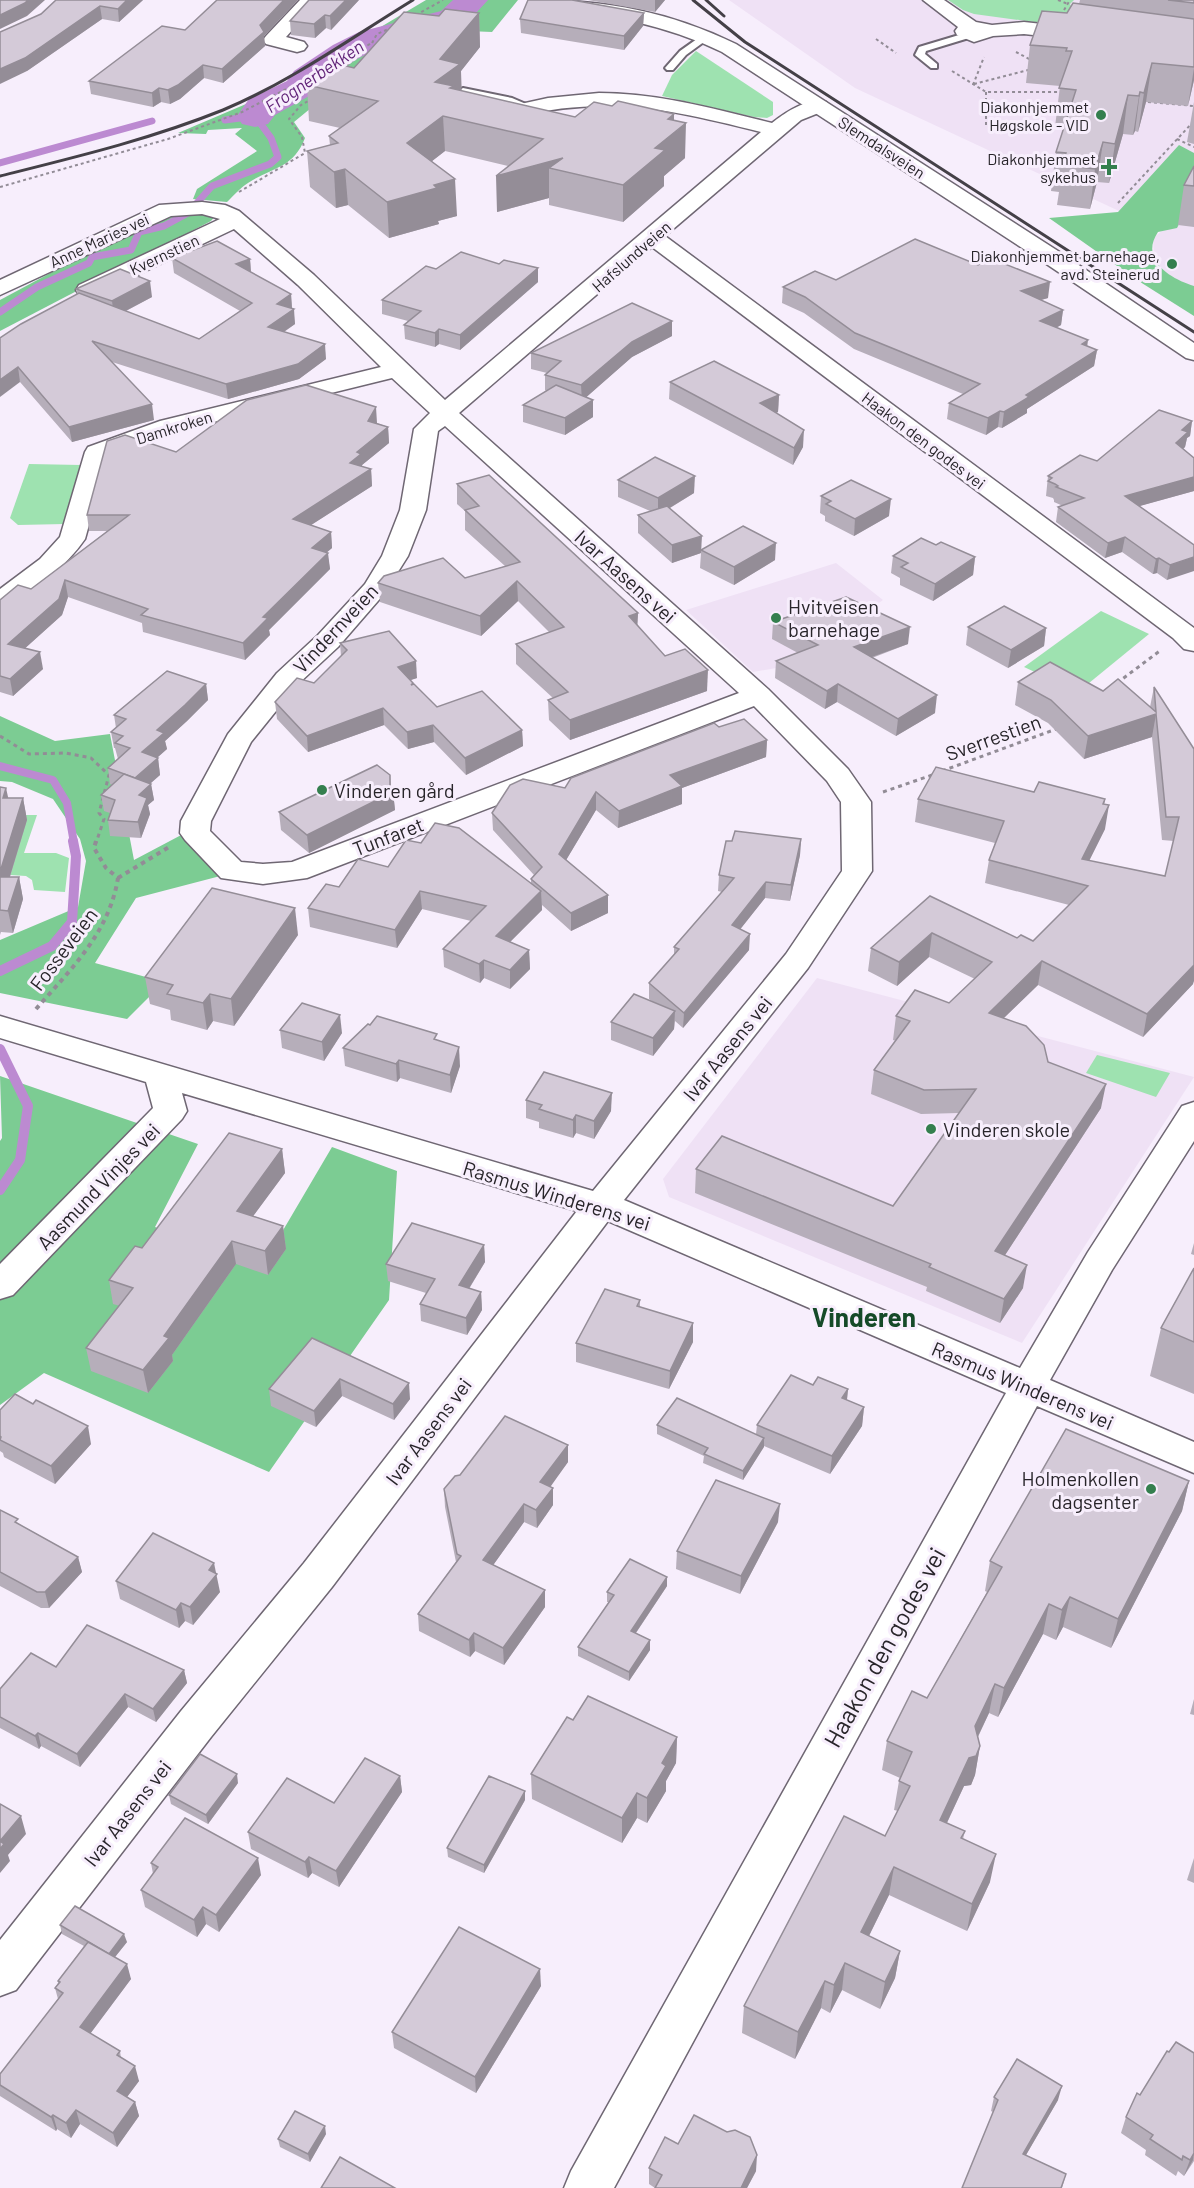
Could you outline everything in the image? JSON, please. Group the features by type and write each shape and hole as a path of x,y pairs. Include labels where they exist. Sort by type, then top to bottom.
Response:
{"street":[{"path":"297,46 273,40 310,0"},
{"name":"Slemdalsveien","path":"544,0 650,17 707,36 819,106 1126,306 1194,353"},
{"path":"932,0 976,31 1024,28 1096,36"},
{"path":"521,109 550,102 585,99 651,102 776,129"},
{"name":"Hafslundveien","path":"447,413 776,129 794,116 819,106"},
{"name":"Anne Maries vei","path":"0,288 167,210 209,212"},
{"name":"Kvernstien","path":"64,301 209,212"},
{"name":"Ivar Aasens vei","path":"0,1975 196,1724 318,1575 554,1264 797,961 857,871 856,802 838,775 758,694 397,370 306,280 246,228 209,212"},
{"name":"Haakon den godes vei","path":"653,237 1189,638"},
{"name":"Damkroken","path":"0,601 49,565 72,539 97,452 170,426 397,370"},
{"name":"Vindernveien","path":"195,832 196,821 238,740 287,679 328,641 375,588 395,556 413,510 426,429 447,413"},
{"name":"Tunfaret","path":"195,832 232,871 263,874 296,871 758,694"},
{"name":"Rasmus Winderens vei","path":"0,1027 35,1025 161,1077 628,1214 1194,1458"},
{"name":"Aasmund Vinjes vei","path":"0,1286 170,1111 161,1077"},
{"name":"Haakon den godes vei","path":"588,2188 1100,1262 1194,1114"}],"lane":[{"path":"934,66 923,59 920,51 922,49 976,31"},
{"path":"670,68 683,53 707,36"},
{"path":"464,91 508,100 521,109"}],"path":[{"path":"414,16 427,11 443,0"},
{"path":"1058,0 1068,4"},
{"path":"338,74 373,42 377,34 394,27"},
{"path":"876,39 896,53"},
{"path":"0,187 168,139 242,112 292,86 314,79 373,42"},
{"path":"973,84 984,57"},
{"path":"947,68 986,92 1005,94 1060,92"},
{"path":"973,84 1028,70"},
{"path":"986,92 986,126"},
{"path":"209,212 249,184 293,163 305,153 302,137 288,119 301,105 312,99"},
{"path":"1148,102 1194,106"},
{"path":"1118,203 1194,121"},
{"path":"1177,139 1194,147"},
{"path":"1116,684 1189,638"},
{"name":"Sverrestien","path":"856,802 1055,731 1064,724"},
{"path":"0,736 29,754 66,753 92,758 109,775 99,813 104,819 94,848 106,868 118,878 195,832"},
{"name":"Fosseveien","path":"35,1025 109,916 117,891 118,878"}],"shaded area":[{"name":"Diakonhjemmet sykehus","path":"729,0 1194,0 1194,290 1155,275 1153,238 1162,231 855,88"},
{"name":"Hvitveisen barnehage","path":"836,563 883,600 788,666 753,672 686,610"},
{"name":"Vinderen skole","path":"817,978 1194,1077 1022,1343 669,1197 663,1179"}],"green space":[{"path":"426,0 518,0 492,32 443,30 311,108 294,122 305,138 294,156 288,162 245,185 227,202 193,199 197,189 257,151 235,134 242,128 208,130 206,134 178,133 265,96"},
{"path":"948,0 1074,0 1070,4 1072,8 1176,41 974,14"},
{"path":"696,51 773,102 773,115 767,118 754,117 662,96 672,75"},
{"path":"1179,145 1194,153 1194,195 1177,228 1158,232 1152,251 1155,260 1167,273 1194,286 1194,316 1137,280 1049,218 1118,212"},
{"path":"174,212 216,215 211,221 0,331 0,300 84,255"},
{"path":"29,464 81,465 65,524 18,525 10,518"},
{"path":"1101,611 1149,634 1078,692 1024,667"},
{"path":"0,716 55,741 110,734 134,860 185,833 228,874 136,898 95,963 164,982 127,1019 0,993 0,940 78,907 86,861 80,839 53,799 12,782 0,781"},
{"path":"20,815 37,815 24,853 56,853 69,858 65,892 34,890 32,880 26,876 10,875"},
{"path":"1097,1055 1170,1073 1156,1097 1086,1073"},
{"path":"0,1076 198,1144 155,1227 262,1266 332,1147 397,1171 389,1300 269,1472 44,1373 0,1405 0,1141 2,1138"}],"building":[{"path":"0,0 28,0 0,15"},
{"path":"56,0 127,0 118,9 100,6 25,58 0,69 0,32 41,14"},
{"path":"217,0 284,0 260,25 264,32 222,69 203,65 178,85 168,90 159,88 152,93 89,81 162,26 185,30"},
{"path":"309,0 346,0 330,16 325,15 314,24 290,21"},
{"path":"528,0 572,0 644,13 624,36 520,19"},
{"path":"1168,0 1194,0 1194,3"},
{"path":"1073,3 1194,19 1194,67 1152,63 1144,93 1140,92 1139,96 1128,95 1115,144 1103,142 1095,169 1062,165 1066,153 1056,152 1076,90 1059,88 1072,51 1066,51 1067,48 1030,45 1042,11 1067,13"},
{"path":"445,9 479,13 440,59 460,64 435,82 454,86 450,88 575,117 594,102 612,106 618,101 674,114 668,119 686,123 655,148 665,150 623,185 549,168 563,158 496,176 543,139 443,116 407,143 455,179 434,185 437,188 387,202 345,169 334,172 307,151 338,143 329,136 378,101 307,85 338,64 354,68 404,12 439,16"},
{"path":"1194,166 1194,186 1184,185"},
{"path":"915,239 978,265 990,258 1050,282 1021,291 1063,310 1040,321 1088,340 1082,344 1097,350 1026,395 1029,397 1004,412 1000,411 988,418 949,403 980,384 855,333 805,297 783,287 815,271 836,280"},
{"path":"217,241 250,259 236,264 291,294 277,304 294,309 268,327 325,344 298,364 226,384 92,341 152,404 69,427 18,367 0,380 0,338 79,293 199,339 252,303 172,258"},
{"path":"461,252 499,264 504,260 538,268 460,335 439,329 435,333 404,325 421,311 382,300 426,266 436,269"},
{"path":"120,269 150,281 112,301 76,289"},
{"path":"632,303 672,321 632,342 581,385 545,375 561,361 531,353"},
{"path":"714,361 779,395 760,403 804,430 794,448 670,382"},
{"path":"306,385 376,407 368,421 388,427 357,452 361,454 350,463 371,469 293,519 331,532 312,548 328,553 263,617 268,618 243,643 141,615 148,609 65,580 59,599 8,644 40,652 10,679 0,676 0,600 18,585 31,589 129,515 87,515 107,441 125,435 176,452 247,400"},
{"path":"556,385 593,400 565,418 523,405"},
{"path":"1159,410 1192,421 1182,430 1188,432 1176,443 1194,458 1194,477 1125,496 1194,545 1194,557 1170,565 1159,558 1156,559 1125,537 1108,543 1058,507 1084,498 1056,487 1058,486 1048,481 1052,478 1048,476 1080,455 1097,461"},
{"path":"655,457 695,476 658,498 618,480"},
{"path":"489,475 638,613 629,616 665,656 685,649 708,670 570,720 548,700 568,692 516,644 564,627 517,581 480,616 378,583 384,576 443,558 465,578 520,562 465,510 479,506 457,484"},
{"path":"851,480 891,499 855,519 826,504 831,501 821,496"},
{"path":"667,506 702,536 672,545 638,515"},
{"path":"743,526 776,543 734,567 701,550"},
{"path":"921,538 936,545 941,542 975,557 935,584 901,567 908,563 893,556"},
{"path":"846,597 910,627 854,647 937,695 898,719 838,684 827,691 776,661 818,645 773,622"},
{"path":"1004,606 1046,628 1011,650 968,627"},
{"path":"389,631 416,661 398,667 413,683 411,685 414,684 437,707 482,691 522,730 465,758 433,725 407,732 383,708 307,736 275,702 297,678 314,683 347,650 340,643"},
{"path":"1050,662 1103,691 1118,679 1156,712 1154,687 1194,749 1194,965 1147,1014 1042,961 989,1013 1026,1026 1044,1045 1048,1062 1106,1084 995,1251 1027,1265 1004,1299 929,1267 931,1264 696,1169 722,1136 893,1206 976,1089 924,1090 874,1070 910,1021 896,1016 915,990 949,1003 992,962 932,933 899,962 871,948 930,896 1017,938 1021,935 1033,941 1088,886 989,860 1004,821 918,799 936,767 1034,792 1039,782 1105,799 1103,804 1109,805 1082,859 1165,876 1179,817 1166,817 1156,714 1088,736 1051,700 1018,682"},
{"path":"167,671 206,684 157,730 164,733 142,752 158,758 135,778 108,768 130,748 115,743 123,736 111,732 126,719 114,715"},
{"path":"744,719 767,740 670,775 682,786 619,811 596,792 559,854 608,895 571,913 531,879 542,867 492,813 510,785 523,779 565,788 571,778 714,723 719,727"},
{"path":"377,765 390,775 390,789 386,791 393,792 307,835 279,812"},
{"path":"124,774 151,784 139,795 147,798 138,822 108,820 115,800 101,795"},
{"path":"0,787 6,788 3,798 23,798 0,872"},
{"path":"435,823 459,828 541,891 496,936 529,950 510,970 484,960 479,964 443,949 486,906 420,891 395,930 308,908 326,884 339,887 358,859 388,867 406,840 421,843"},
{"path":"735,831 801,839 791,885 766,882 732,925 750,934 684,1013 649,983 679,949 674,947 734,878 719,875 726,841 732,841"},
{"path":"0,877 19,877 8,911 0,910"},
{"path":"212,888 295,908 231,999 210,994 203,1003 167,994 173,985 145,977"},
{"path":"634,994 675,1011 653,1038 611,1022"},
{"path":"302,1003 340,1015 322,1042 280,1030"},
{"path":"377,1016 437,1034 434,1039 459,1047 450,1075 399,1060 396,1064 343,1048"},
{"path":"544,1072 612,1093 594,1121 576,1115 573,1120 539,1109 542,1105 526,1100"},
{"path":"229,1133 282,1149 237,1211 283,1226 265,1251 232,1241 164,1336 169,1338 143,1370 86,1348 133,1288 109,1280 135,1246 142,1248"},
{"path":"412,1223 484,1245 459,1285 481,1292 466,1318 420,1304 435,1279 386,1264"},
{"path":"1194,1268 1194,1342 1161,1328"},
{"path":"605,1289 640,1300 637,1306 693,1323 670,1371 576,1343"},
{"path":"312,1338 409,1383 393,1404 340,1379 314,1411 269,1389"},
{"path":"791,1375 813,1385 818,1377 848,1389 842,1398 864,1407 832,1456 757,1425"},
{"path":"15,1394 33,1404 36,1400 88,1426 51,1466 0,1440 0,1410"},
{"path":"677,1398 764,1438 743,1471 704,1454 708,1448 657,1425"},
{"path":"505,1416 568,1445 540,1482 553,1488 536,1510 524,1504 483,1560 545,1590 503,1648 474,1633 469,1640 418,1614 461,1556 457,1554 444,1489 455,1476 460,1475"},
{"path":"1066,1429 1189,1481 1118,1619 1070,1597 1062,1610 1049,1604 1004,1688 995,1684 975,1726 980,1746 976,1756 969,1758 940,1820 965,1831 961,1838 996,1854 972,1904 894,1867 861,1932 900,1951 885,1982 845,1963 834,1985 825,1981 798,2032 744,2006 844,1816 885,1836 910,1786 899,1781 912,1752 887,1741 912,1691 927,1698 1002,1567 990,1561"},
{"path":"716,1480 780,1504 741,1576 677,1551"},
{"path":"0,1510 18,1519 15,1522 78,1557 45,1592 37,1592 0,1572"},
{"path":"153,1533 214,1563 209,1570 217,1574 190,1607 181,1603 176,1610 116,1581"},
{"path":"630,1559 667,1577 631,1631 650,1640 629,1672 578,1647 614,1595 607,1592"},
{"path":"87,1625 184,1670 153,1709 125,1694 77,1754 38,1733 35,1736 0,1717 0,1689 31,1653 56,1667"},
{"path":"588,1696 677,1737 662,1763 666,1766 647,1798 637,1793 622,1818 531,1774 567,1717 573,1720"},
{"path":"200,1754 237,1774 206,1815 169,1795"},
{"path":"365,1758 400,1776 336,1871 309,1857 305,1862 248,1832 287,1778 334,1803"},
{"path":"489,1776 525,1791 484,1865 447,1848"},
{"path":"0,1804 21,1816 0,1841"},
{"path":"185,1818 258,1858 216,1915 203,1907 194,1920 141,1890 158,1867 151,1863"},
{"path":"75,1906 124,1934 109,1954 60,1925"},
{"path":"459,1927 540,1969 475,2077 392,2032"},
{"path":"88,1942 127,1964 80,2027 120,2051 117,2055 135,2066 117,2091 135,2102 113,2133 76,2110 66,2123 53,2115 51,2117 0,2085 0,2074 63,1993 55,1988 60,1982 58,1981"},
{"path":"1176,2042 1194,2053 1194,2153 1190,2160 1183,2156 1182,2160 1150,2139 1153,2135 1126,2117 1137,2093 1140,2095 1167,2051 1169,2052"},
{"path":"1017,2059 1062,2086 1023,2154 1066,2174 1061,2188 962,2188 998,2100 994,2097"},
{"path":"295,2111 325,2126 308,2154 278,2139"},
{"path":"694,2115 727,2132 735,2130 750,2137 757,2155 741,2188 655,2188 662,2175 649,2168 665,2137 678,2144"},
{"path":"340,2157 395,2188 321,2188"}],"waterway":[{"name":"Frognerbekken","path":"255,116 262,107 299,88 306,78 345,52 371,39 453,18 472,0"},
{"path":"0,312 37,287 89,263 92,257 131,250 139,232 164,226 188,213 212,186 270,164 278,157 271,138 255,116 225,120"},
{"path":"0,163 152,121"},
{"path":"0,766 53,780 67,803 74,843"},
{"path":"0,971 52,946 72,922 76,856 73,841"},
{"path":"0,1049 28,1106 20,1160 0,1190"}],"railway":[{"path":"0,176 141,139 223,110 296,73 413,0"},
{"path":"693,0 745,42 1194,332"},
{"path":"706,0 724,16"}],"place":[{"name":"Diakonhjemmet Høgskole - VID","path":"1101,115"},
{"name":"Diakonhjemmet sykehus","path":"1109,167"},
{"name":"Diakonhjemmet barnehage, avd. Steinerud","path":"1172,264"},
{"name":"Hvitveisen barnehage","path":"776,618"},
{"name":"Vinderen gård","path":"322,790"},
{"name":"Vinderen skole","path":"931,1129"},
{"name":"Holmenkollen dagsenter","path":"1151,1489"}],"district":[{"name":"Vinderen","path":"864,1316"}]}
